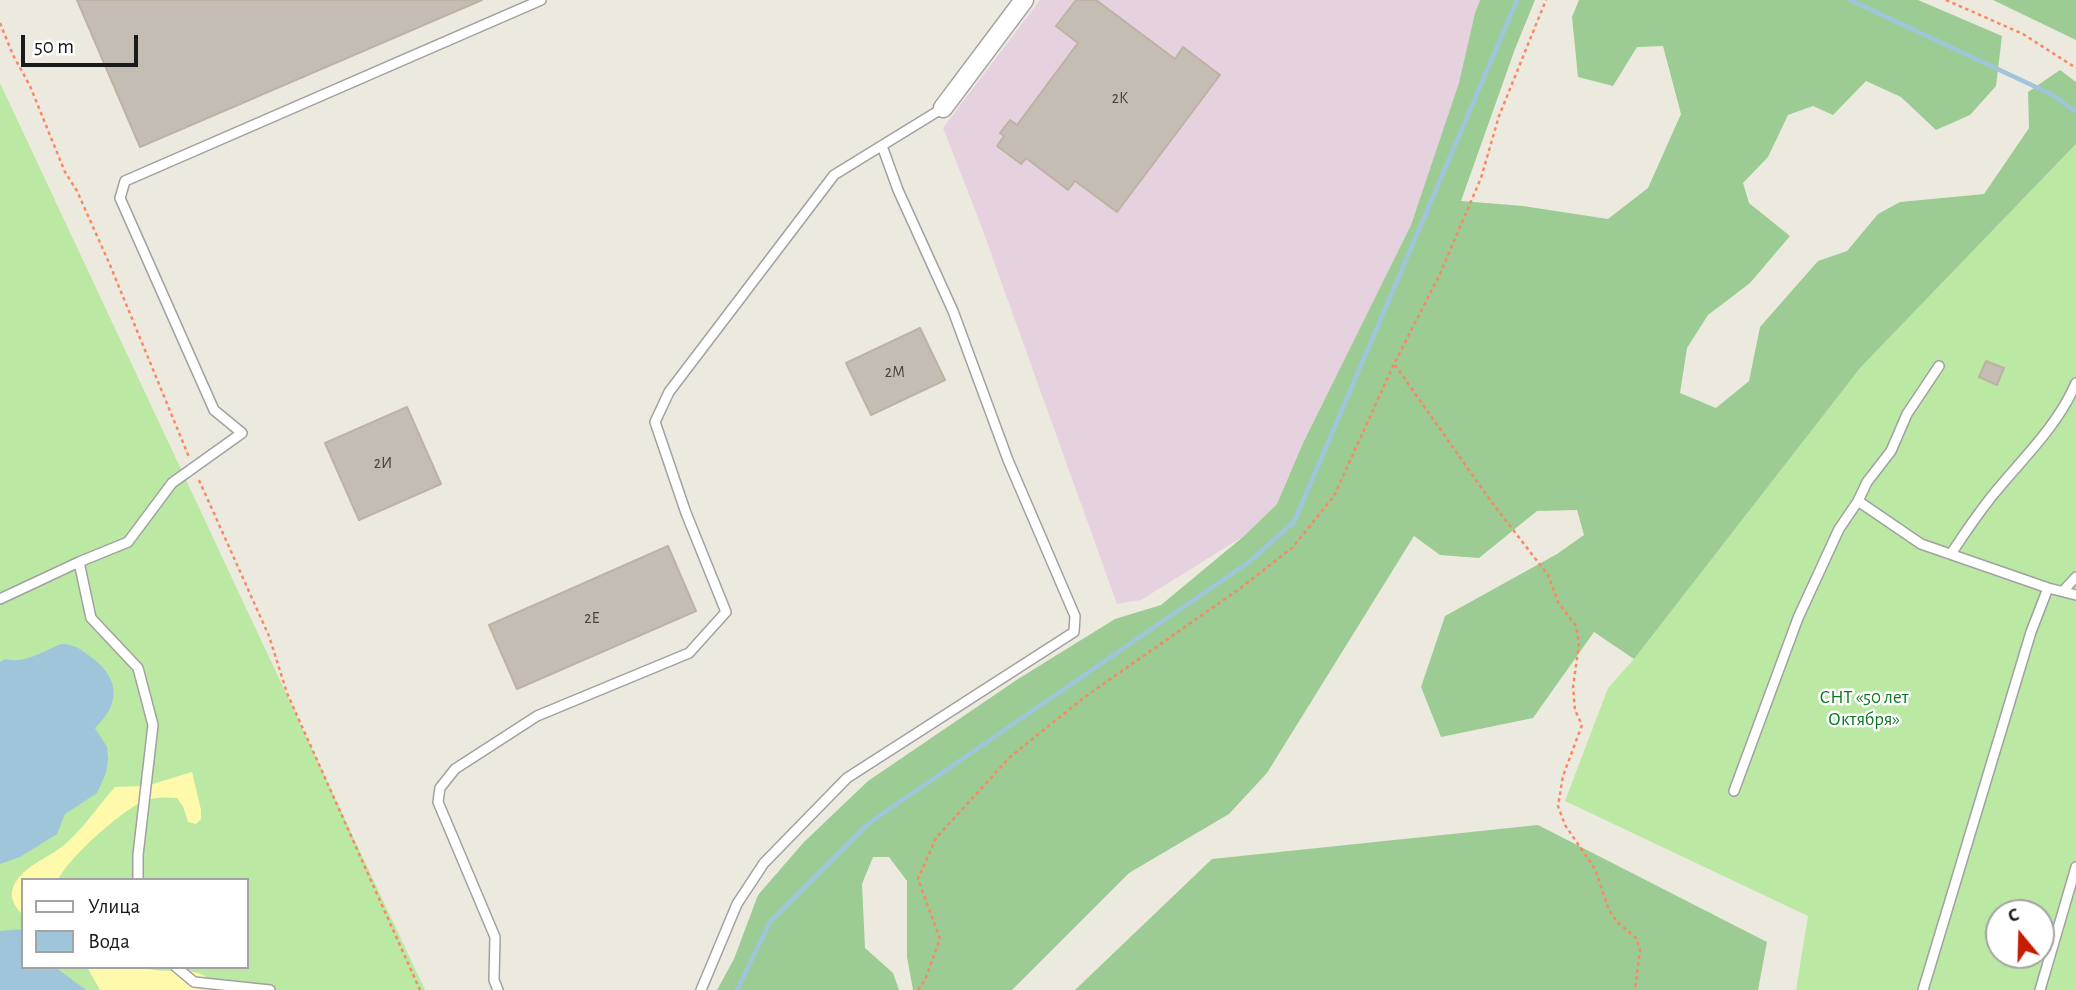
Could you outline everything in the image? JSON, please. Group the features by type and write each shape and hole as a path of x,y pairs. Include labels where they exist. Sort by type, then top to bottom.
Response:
{"street":[{"path":"943,108 1024,0"}],"lane":[{"path":"0,599 128,542 172,482 242,433 214,410 120,198 125,181 541,0"},
{"path":"498,990 494,980 495,937 438,802 440,788 455,769 537,716 690,653 726,612 686,513 654,422 669,392 834,175 943,108"},
{"path":"701,990 737,904 764,863 847,778 1074,632 1075,616 1008,460 953,311 898,190 882,146"},
{"path":"1734,791 1798,618 1839,529 1867,482 1891,451 1908,414 1939,366"},
{"path":"1951,554 1992,496 2043,438 2076,383"},
{"path":"1858,501 1921,544 2048,589 2063,590 2076,595"},
{"path":"79,562 91,618 138,668 153,725 138,855 138,878"},
{"path":"2063,590 2076,577"},
{"path":"1923,990 2031,632 2048,589"},
{"path":"2040,990 2076,867"},
{"path":"178,969 194,982 270,990"}],"path":[{"path":"918,990 925,980 940,939 918,879 936,838 1010,757 1086,696 1238,590 1293,547 1334,496 1394,364 1439,276 1481,178 1500,116 1546,0"},
{"path":"1946,0 2023,34 2076,68"},
{"path":"0,23 30,86 65,172 77,191 110,265 193,466 269,636 287,693 420,990"},
{"path":"1394,364 1482,489 1548,575 1558,602 1576,626 1579,644 1573,687 1575,710 1582,725 1563,776 1558,806 1565,825 1595,869 1605,891 1609,910 1617,922 1636,938 1640,950 1634,990"}],"shaded area":[{"path":"1040,0 1480,0 1460,83 1411,225 1303,443 1277,504 1244,536 1141,600 1117,604 979,220 943,128"}],"green space":[{"path":"1480,0 1535,0 1461,201 1523,206 1608,219 1648,188 1681,114 1663,46 1637,47 1613,86 1578,77 1572,17 1579,0 1918,0 2002,36 1996,86 1970,115 1936,130 1901,97 1866,81 1833,115 1813,106 1788,115 1768,157 1743,183 1749,203 1790,236 1750,283 1708,315 1687,348 1680,393 1716,408 1749,381 1760,327 1818,261 1847,251 1878,214 1900,202 1984,194 2029,128 2028,92 2060,70 2076,82 2076,144 1861,367 1634,659 1594,632 1533,718 1441,737 1421,687 1445,616 1557,554 1584,535 1577,510 1537,511 1479,558 1440,555 1414,536 1267,773 1229,814 1129,873 1012,990 913,990 907,957 907,881 889,857 873,857 862,884 865,948 893,973 899,990 717,990 734,959 758,895 804,842 868,781 1018,679 1115,619 1161,605 1244,536 1277,504 1303,443 1411,225 1459,83"},
{"path":"1993,0 2076,0 2076,40"},
{"path":"0,83 425,990 0,990"},
{"name":"СНТ «50 лет Октября»","path":"2076,144 2076,990 1796,990 1808,916 1565,801 1608,688 1634,659 1861,367"},
{"path":"1538,825 1767,942 1758,990 1075,990 1212,859"}],"sand":[{"path":"192,772 201,819 196,824 188,822 183,806 177,798 152,799 134,806 84,848 59,878 21,878 21,913 12,898 12,891 20,876 71,838 115,787 146,786"},
{"path":"88,969 150,969 198,973 205,976 210,990 100,990"}],"water":[{"path":"61,644 74,646 91,657 101,665 112,683 113,700 95,728 107,747 106,773 97,793 65,814 57,834 20,857 0,864 0,662 5,659 26,659"},
{"path":"21,929 21,969 58,969 86,990 0,990 0,931"}],"building":[{"path":"77,0 482,0 140,147"},
{"path":"1076,0 1096,0 1175,59 1183,47 1220,75 1117,212 1075,181 1068,190 1026,158 1021,164 997,146 1004,136 1000,133 1010,120 1017,125 1078,43 1056,26"},
{"path":"920,328 945,380 871,415 846,363"},
{"path":"1986,361 2004,368 1997,385 1979,377"},
{"path":"407,407 441,484 359,520 325,443"},
{"path":"668,546 696,611 517,689 489,625"}],"waterway":[{"path":"737,990 770,922 869,823 1249,562 1294,522 1517,0"},
{"path":"1850,0 2053,95 2076,112"}]}
